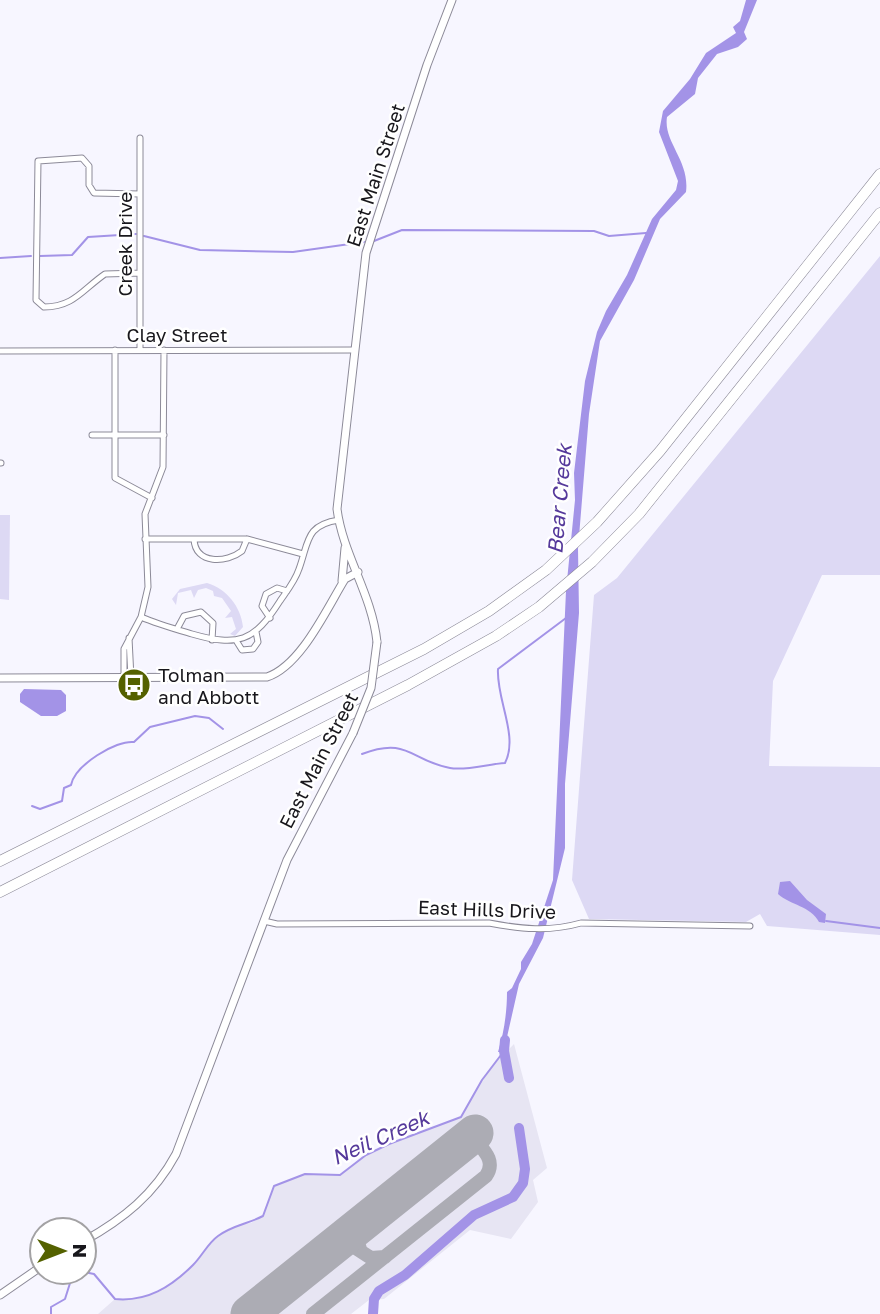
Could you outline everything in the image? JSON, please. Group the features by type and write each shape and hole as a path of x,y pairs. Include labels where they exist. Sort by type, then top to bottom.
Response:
{"highway":[{"path":"0,861 424,649 480,617 545,570 597,522 660,451 880,174"},
{"path":"0,892 408,685 496,636 553,595 592,562 671,477 880,213"}],"street":[{"name":"East Main Street","path":"98,1232 133,1210 173,1161 189,1126 294,843 353,733 371,688 377,642 372,610 345,544 337,499 362,277 371,232 433,48 452,0"},
{"name":"Creek Drive","path":"140,138 140,349"},
{"path":"140,194 94,193 89,185 89,166 82,158 38,161 36,300 44,307 63,305 79,298 105,274 140,273"},
{"path":"115,350 115,478 152,498"},
{"path":"127,678 124,649 141,617 148,587 145,514 163,467 164,350"},
{"name":"Clay Street","path":"0,351 354,350"},
{"path":"92,435 164,435"},
{"path":"141,617 212,640 237,642 256,632 270,618 287,591 312,531 322,523 339,520"},
{"path":"145,539 247,539 303,554"},
{"path":"194,539 197,550 202,555 224,560 242,551 247,539"},
{"path":"341,585 345,544"},
{"path":"0,678 255,678 274,675 294,659 341,585 349,575 358,572"},
{"path":"270,618 262,606 266,594 277,589 287,591"},
{"path":"177,629 184,616 201,611 213,623 212,640"},
{"path":"237,642 242,650 253,649 258,642 256,632"},
{"name":"East Hills Drive","path":"264,921 277,924 489,923 528,929 548,929 581,923 750,926"},
{"path":"0,1295 28,1276"}],"shaded area":[{"path":"746,0 757,0 744,32 747,39 738,47 717,54 698,78 695,94 667,117 669,135 684,171 686,192 660,219 634,280 600,341 589,414 578,549 579,613 565,784 565,848 543,938 519,984 507,1037 508,1051 498,1052 505,1022 507,992 512,988 521,969 521,962 532,944 553,880 566,591 575,500 574,473 585,381 597,332 606,311 627,275 652,219 676,190 678,181 659,132 663,111 690,79 706,53 736,33 733,27 740,21"},
{"path":"880,256 880,575 822,575 773,681 769,766 880,767 880,935 767,926 760,914 746,922 589,919 572,880 594,595 617,578"},
{"path":"0,515 10,515 9,600 0,599"},
{"path":"207,583 227,594 236,606 243,627 235,636 230,634 236,629 232,617 225,618 231,611 222,598 214,596 213,591 206,588 198,590 194,598 191,590 178,593 176,605 172,599 180,589"},
{"path":"24,689 61,690 66,695 66,711 57,716 41,716 20,702 20,694"},
{"path":"790,881 807,900 826,914 825,923 819,922 811,912 778,894 780,882"},
{"path":"514,1044 547,1168 533,1180 538,1202 511,1239 470,1230 384,1299 369,1300 351,1314 98,1314 115,1299 131,1300 159,1292 194,1265 216,1237 263,1216 274,1186 305,1174 340,1175 366,1155 461,1117 492,1066"}],"waterway":[{"path":"374,241 402,230 594,231 609,236 646,233"},
{"path":"40,256 72,255 88,237 136,234"},
{"path":"144,236 200,250 293,252 364,242"},
{"path":"0,258 31,256"},
{"path":"362,754 377,749 400,749 437,765 456,769 505,763 510,741 498,669 566,618"},
{"path":"32,806 40,809 62,801 64,788 71,785 74,777 88,762 107,749 134,742 150,727 195,716 209,718 223,729"},
{"path":"826,921 880,928"},
{"path":"505,1040 504,1051 509,1078"},
{"name":"Neil Creek","path":"98,1279 115,1299 138,1298 167,1286 185,1273 218,1236 263,1216 274,1186 305,1174 340,1175 366,1155 461,1117 482,1080 504,1051"},
{"path":"373,1314 374,1299 379,1291 405,1275 474,1215 513,1197 523,1183 525,1169 519,1128"},
{"name":"Neil Creek","path":"51,1314 51,1307 65,1299 69,1286"}],"taxiway":[{"path":"313,1314 486,1176 489,1160 472,1136"},
{"path":"360,1249 356,1237 362,1223"},
{"path":"331,1248 351,1245 371,1258 385,1257"}],"runway":[{"path":"249,1314 475,1133"}],"place":[{"name":"Tolman and Abbott","path":"134,685"}],"water label":[{"name":"Bear Creek","path":"559,499"}]}
